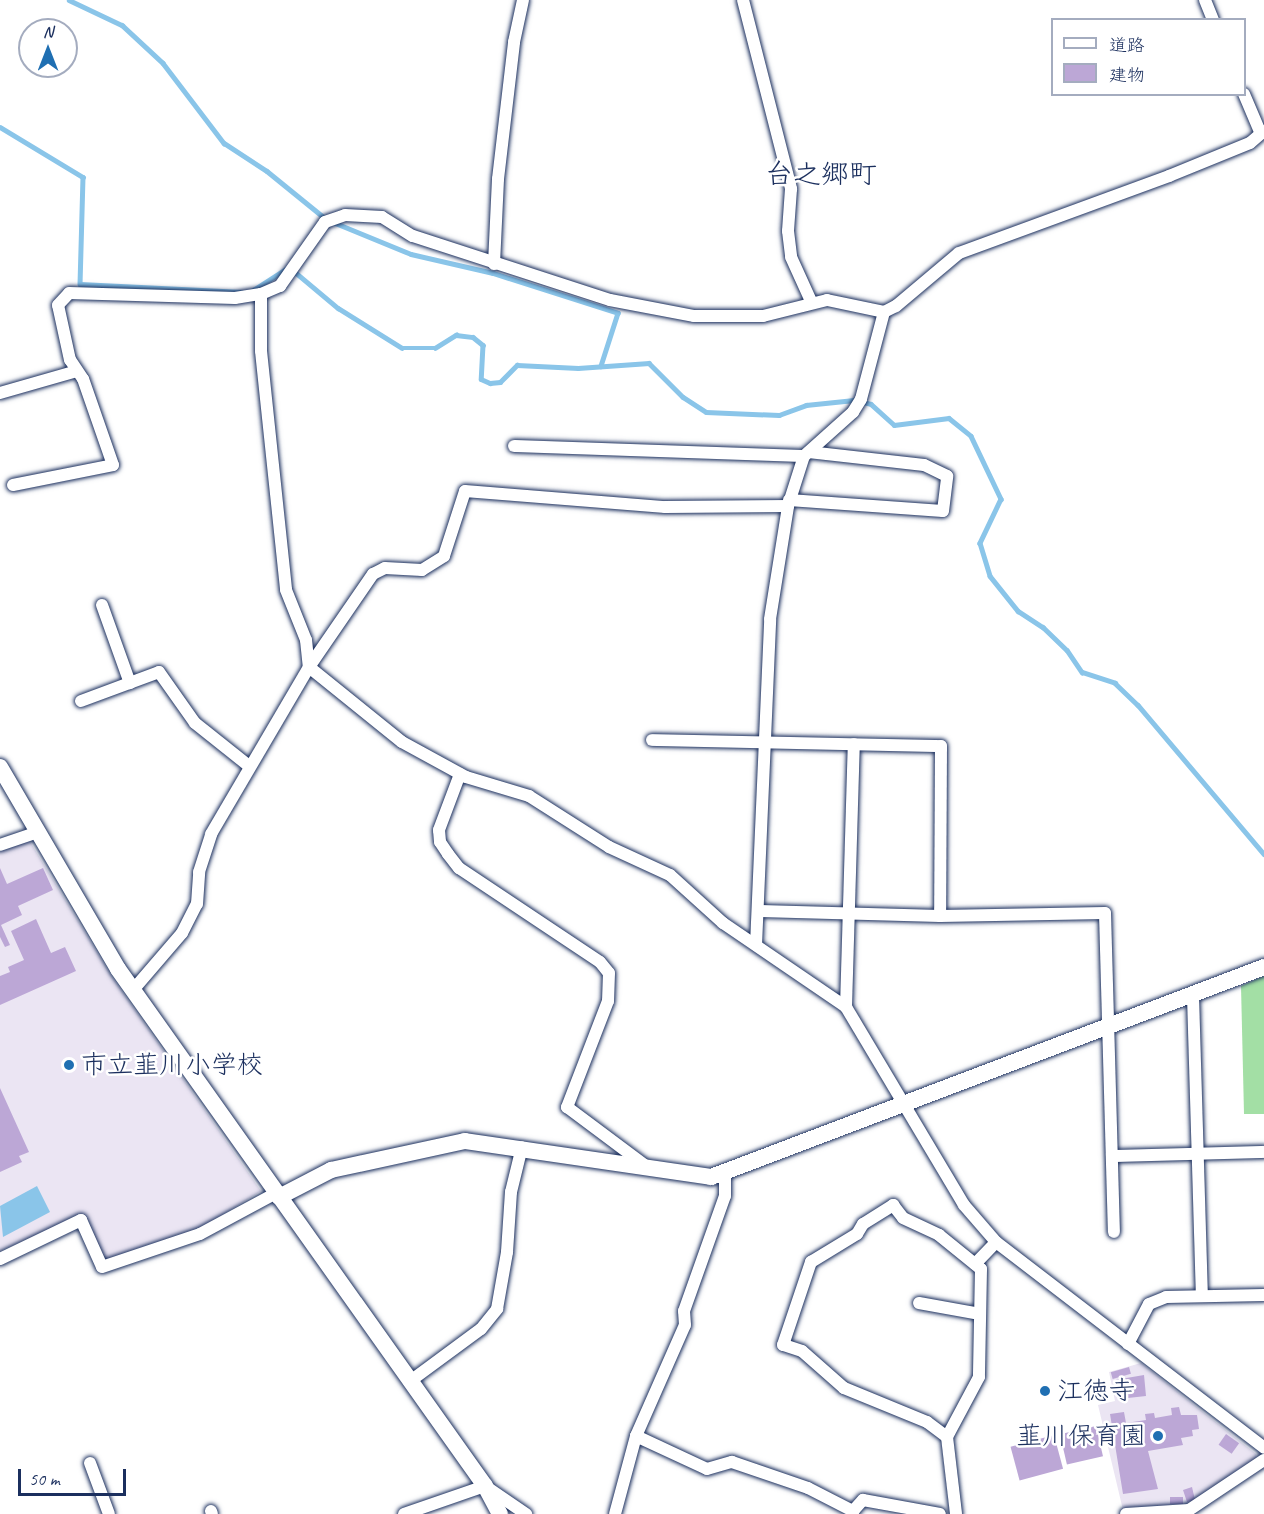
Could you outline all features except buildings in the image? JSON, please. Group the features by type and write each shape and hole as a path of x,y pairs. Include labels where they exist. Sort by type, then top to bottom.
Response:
{"street":[{"path":"494,264 498,179 514,42 523,0"},
{"path":"743,0 791,189 788,231 791,257 811,301"},
{"path":"1205,0 1212,18"},
{"path":"13,485 113,465 100,422 70,360 58,305 69,292 235,298 261,294 280,286 325,222 345,215 382,217 413,236 494,264 610,300 694,316 762,316 811,301 827,300 884,312 896,306 959,253 1169,176 1250,143 1263,132 1246,96"},
{"path":"261,294 261,351 286,590 306,640 309,667 402,742 460,774 529,796 609,848 670,875 723,923 846,1007 964,1205 996,1242 1264,1448"},
{"path":"756,945 760,911 770,619 788,503 807,454 853,412 861,399 884,312"},
{"path":"0,393 77,371"},
{"path":"133,990 182,933 197,904 205,848 249,766 309,667 373,574 385,568 423,570 444,556 465,491 665,507 788,503 943,511 947,476 924,465 807,454 514,446"},
{"path":"102,605 130,683"},
{"path":"81,701 159,672 195,723 249,766"},
{"path":"652,740 941,746 940,916"},
{"path":"846,1007 854,744"},
{"path":"0,767 133,990 485,1486 500,1514"},
{"path":"460,774 440,830 440,842 448,854 459,868 600,962 609,972 608,1001 567,1107 651,1171"},
{"path":"0,845 38,832"},
{"path":"760,911 940,916 1105,913 1114,1232"},
{"path":"0,1259 81,1220 102,1267 200,1234 277,1195 349,1164 465,1141 522,1147 651,1171 711,1177 1193,996 1264,967"},
{"path":"1193,996 1202,1296"},
{"path":"409,1382 481,1329 497,1310 507,1250 511,1192 522,1147"},
{"path":"1112,1156 1264,1152"},
{"path":"615,1514 636,1436 685,1325 684,1311 725,1196 725,1173"},
{"path":"947,1437 927,1422 844,1388 802,1351 783,1345 811,1262 857,1234 864,1224 893,1205 903,1218 939,1235 981,1269 979,1377 947,1437 956,1514"},
{"path":"975,1264 996,1242"},
{"path":"1128,1344 1149,1304 1166,1297 1264,1295"},
{"path":"919,1303 980,1314"},
{"path":"636,1436 707,1469 732,1462 808,1488 853,1511 862,1500 940,1514"},
{"path":"1126,1514 1189,1510 1264,1460"},
{"path":"90,1463 110,1514"},
{"path":"404,1514 485,1486"},
{"path":"485,1486 526,1514"}],"shaded area":[{"path":"29,840 112,977 261,1191 198,1230 106,1262 82,1215 0,1251 0,849"},
{"path":"1141,1363 1256,1454 1257,1460 1185,1506 1123,1510 1098,1405 1115,1401 1109,1372"}],"green space":[{"path":"1264,976 1264,1114 1244,1114 1241,986"}],"water":[{"path":"37,1186 50,1212 3,1237 0,1206"}],"waterway":[{"path":"69,0 122,25 163,63 224,143 267,171 326,219"},
{"path":"0,127 83,177 80,284 242,292"},
{"path":"333,222 411,254 493,273 618,313 601,366"},
{"path":"250,292 289,267 338,308 402,348 435,348 456,335 473,337 483,345 481,379 490,383 500,382 517,365 578,368 649,363 683,397 706,412 779,415 806,405 854,400 871,404 894,425 949,418 971,436 1001,499 980,543 990,576 1018,611 1043,627 1067,650 1082,672 1115,683 1138,705 1264,854"}],"place":[{"name":"市立韮川小学校","path":"69,1065"},
{"name":"江徳寺","path":"1045,1391"},
{"name":"韮川保育園","path":"1158,1436"}],"district":[{"name":"台之郷町","path":"821,174"}]}
